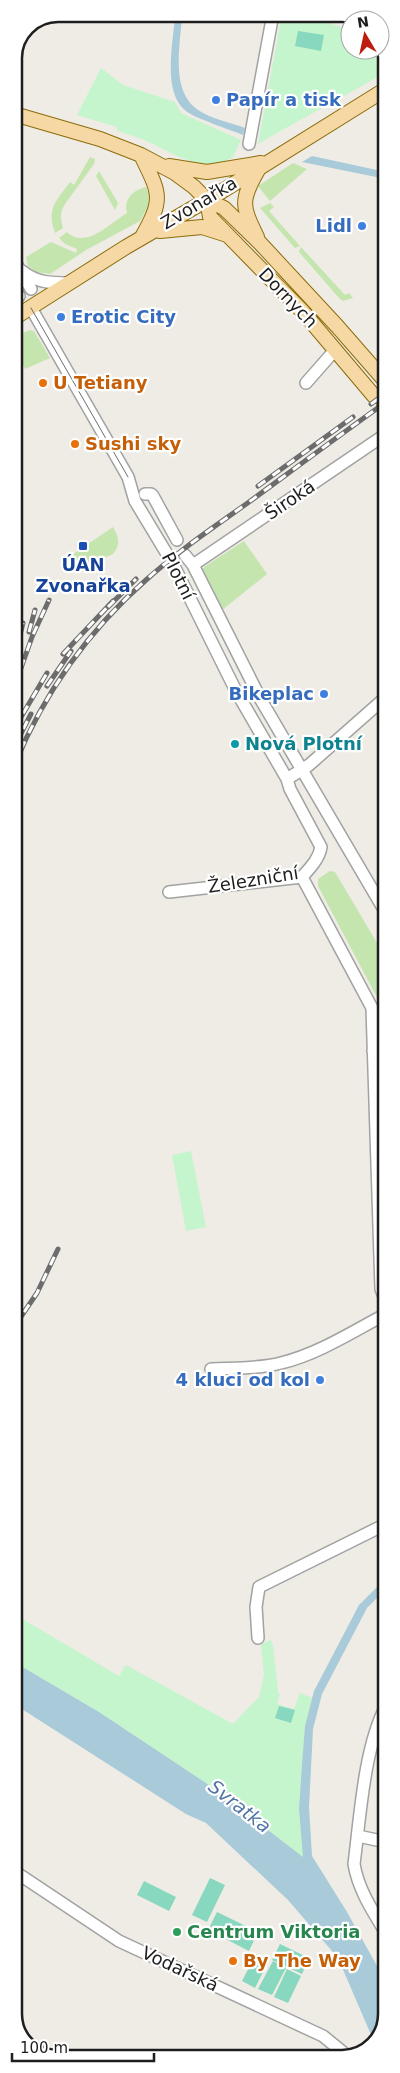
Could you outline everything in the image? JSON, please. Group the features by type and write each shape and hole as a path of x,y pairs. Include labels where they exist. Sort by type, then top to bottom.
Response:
{"main road":[{"name":"Zvonařka","path":"23,313 146,235 207,200 377,95"},
{"name":"Dornych","path":"23,117 100,139 141,155 159,164 194,187 207,200 224,208 260,243 377,372"},
{"path":"141,155 158,191 158,201 154,216 146,235"},
{"path":"159,164 207,172 264,164"},
{"path":"260,243 246,212 245,201 248,188 264,164"},
{"name":"Dornych","path":"207,200 210,216 303,312 374,396"},
{"path":"146,235 186,227 202,227 231,237"}],"street":[{"path":"249,144 271,23"},
{"path":"23,273 33,280 44,283 70,283"},
{"path":"23,274 30,289"},
{"name":"Plotní","path":"31,308 128,476 135,501 173,564 236,691 287,779 290,789 321,846"},
{"path":"306,383 335,350"},
{"name":"Široká","path":"193,565 377,440"},
{"name":"Plotní","path":"145,494 151,494 177,540"},
{"name":"Plotní","path":"185,555 193,565 241,663 377,898"},
{"path":"287,779 303,770 377,705"},
{"name":"Železniční","path":"169,892 302,877 314,864 320,853 321,846"},
{"path":"302,877 370,1002 372,1013 378,1207"},
{"path":"373,1051 378,1050"},
{"path":"211,1369 247,1368 280,1364 313,1352 378,1318"},
{"path":"258,1638 256,1607 259,1587 378,1528"},
{"path":"378,1725 371,1748 354,1864 356,1876 378,1920"},
{"path":"358,1836 378,1840"},
{"name":"Vodařská","path":"23,1877 120,1941 323,2036 340,2050"}],"green space":[{"path":"280,23 329,23 340,27 340,60 377,60 377,77 258,144"},
{"path":"298,31 324,35 321,51 295,46"},
{"path":"101,68 123,85 175,102 181,113 241,140 233,157 210,164 198,163 117,130 117,127 77,115"},
{"path":"90,157 95,159 94,164 65,204 61,215 63,228 55,233 52,225 54,206 70,182 74,185"},
{"path":"293,163 307,169 270,201 258,186"},
{"path":"99,171 118,203 115,210 96,176"},
{"path":"146,187 149,195 148,207 140,221 86,250 50,274 36,272 28,266 26,257 51,242 76,253 77,249 65,244 59,238 67,232 74,237 82,238 98,233 127,213 126,203 130,196 137,190"},
{"path":"270,203 274,207 269,211 300,246 295,248 260,208"},
{"path":"301,247 345,295 349,293 353,298 343,301 339,298 299,252"},
{"path":"30,330 34,331 50,358 25,369 23,365 23,333"},
{"path":"113,527 118,541 113,554 88,562 63,561"},
{"path":"244,541 267,574 222,610 202,571 204,567"},
{"path":"330,871 335,872 377,944 377,998 318,886 318,879"},
{"path":"191,1151 206,1227 186,1231 172,1155"},
{"path":"23,1619 119,1676 126,1665 233,1724 259,1697 264,1675 261,1644 271,1640 278,1693 280,1694 277,1704 294,1709 300,1693 312,1698 305,1726 299,1809 304,1858 215,1789 99,1712 23,1667"},
{"path":"279,1706 295,1710 291,1723 275,1718"},
{"path":"210,1878 225,1885 207,1922 192,1915"},
{"path":"144,1881 176,1897 169,1911 137,1895"},
{"path":"217,1912 258,1932 249,1951 208,1930"},
{"path":"280,1944 309,1958 302,1974 272,1960"},
{"path":"256,1954 269,1960 255,1988 242,1981"},
{"path":"273,1961 286,1968 272,1995 258,1989"},
{"path":"287,1969 301,1976 288,2003 274,1997"}],"water":[{"path":"174,22 181,22 179,65 183,91 189,101 203,113 245,128 243,135 190,114 178,102 171,79 171,51"},
{"path":"312,156 377,170 377,177 302,162"},
{"path":"378,1586 378,1597 367,1608 322,1694 313,1729 309,1807 312,1856 347,1912 378,1968 378,2015 376,2026 371,2035 338,1958 288,1900 206,1823 186,1814 23,1710 23,1667 99,1712 215,1789 303,1857 299,1809 305,1726 314,1691 359,1605"}],"tram line":[{"path":"31,308 128,477"}],"railway":[{"path":"371,404 377,399"},
{"path":"23,746 53,689 69,666 86,643 125,600 183,549 377,408"},
{"path":"258,486 353,417"},
{"path":"108,607 136,579"},
{"path":"23,662 49,600"},
{"path":"63,654 113,601"},
{"path":"29,632 35,610"},
{"path":"47,686 71,651"},
{"path":"23,714 47,673"},
{"path":"23,730 31,714"},
{"path":"23,1314 37,1293 58,1249"}],"place":[{"name":"Papír a tisk","path":"216,100"},
{"name":"Lidl","path":"362,226"},
{"name":"Erotic City","path":"61,317"},
{"name":"U Tetiany","path":"43,383"},
{"name":"Sushi sky","path":"75,444"},
{"name":"ÚAN Zvonařka","path":"83,546"},
{"name":"Bikeplac","path":"324,694"},
{"name":"Nová Plotní","path":"235,744"},
{"name":"4 kluci od kol","path":"320,1380"},
{"name":"Centrum Viktoria","path":"177,1932"},
{"name":"By The Way","path":"233,1961"}],"water label":[{"name":"Svratka","path":"240,1806"}]}
